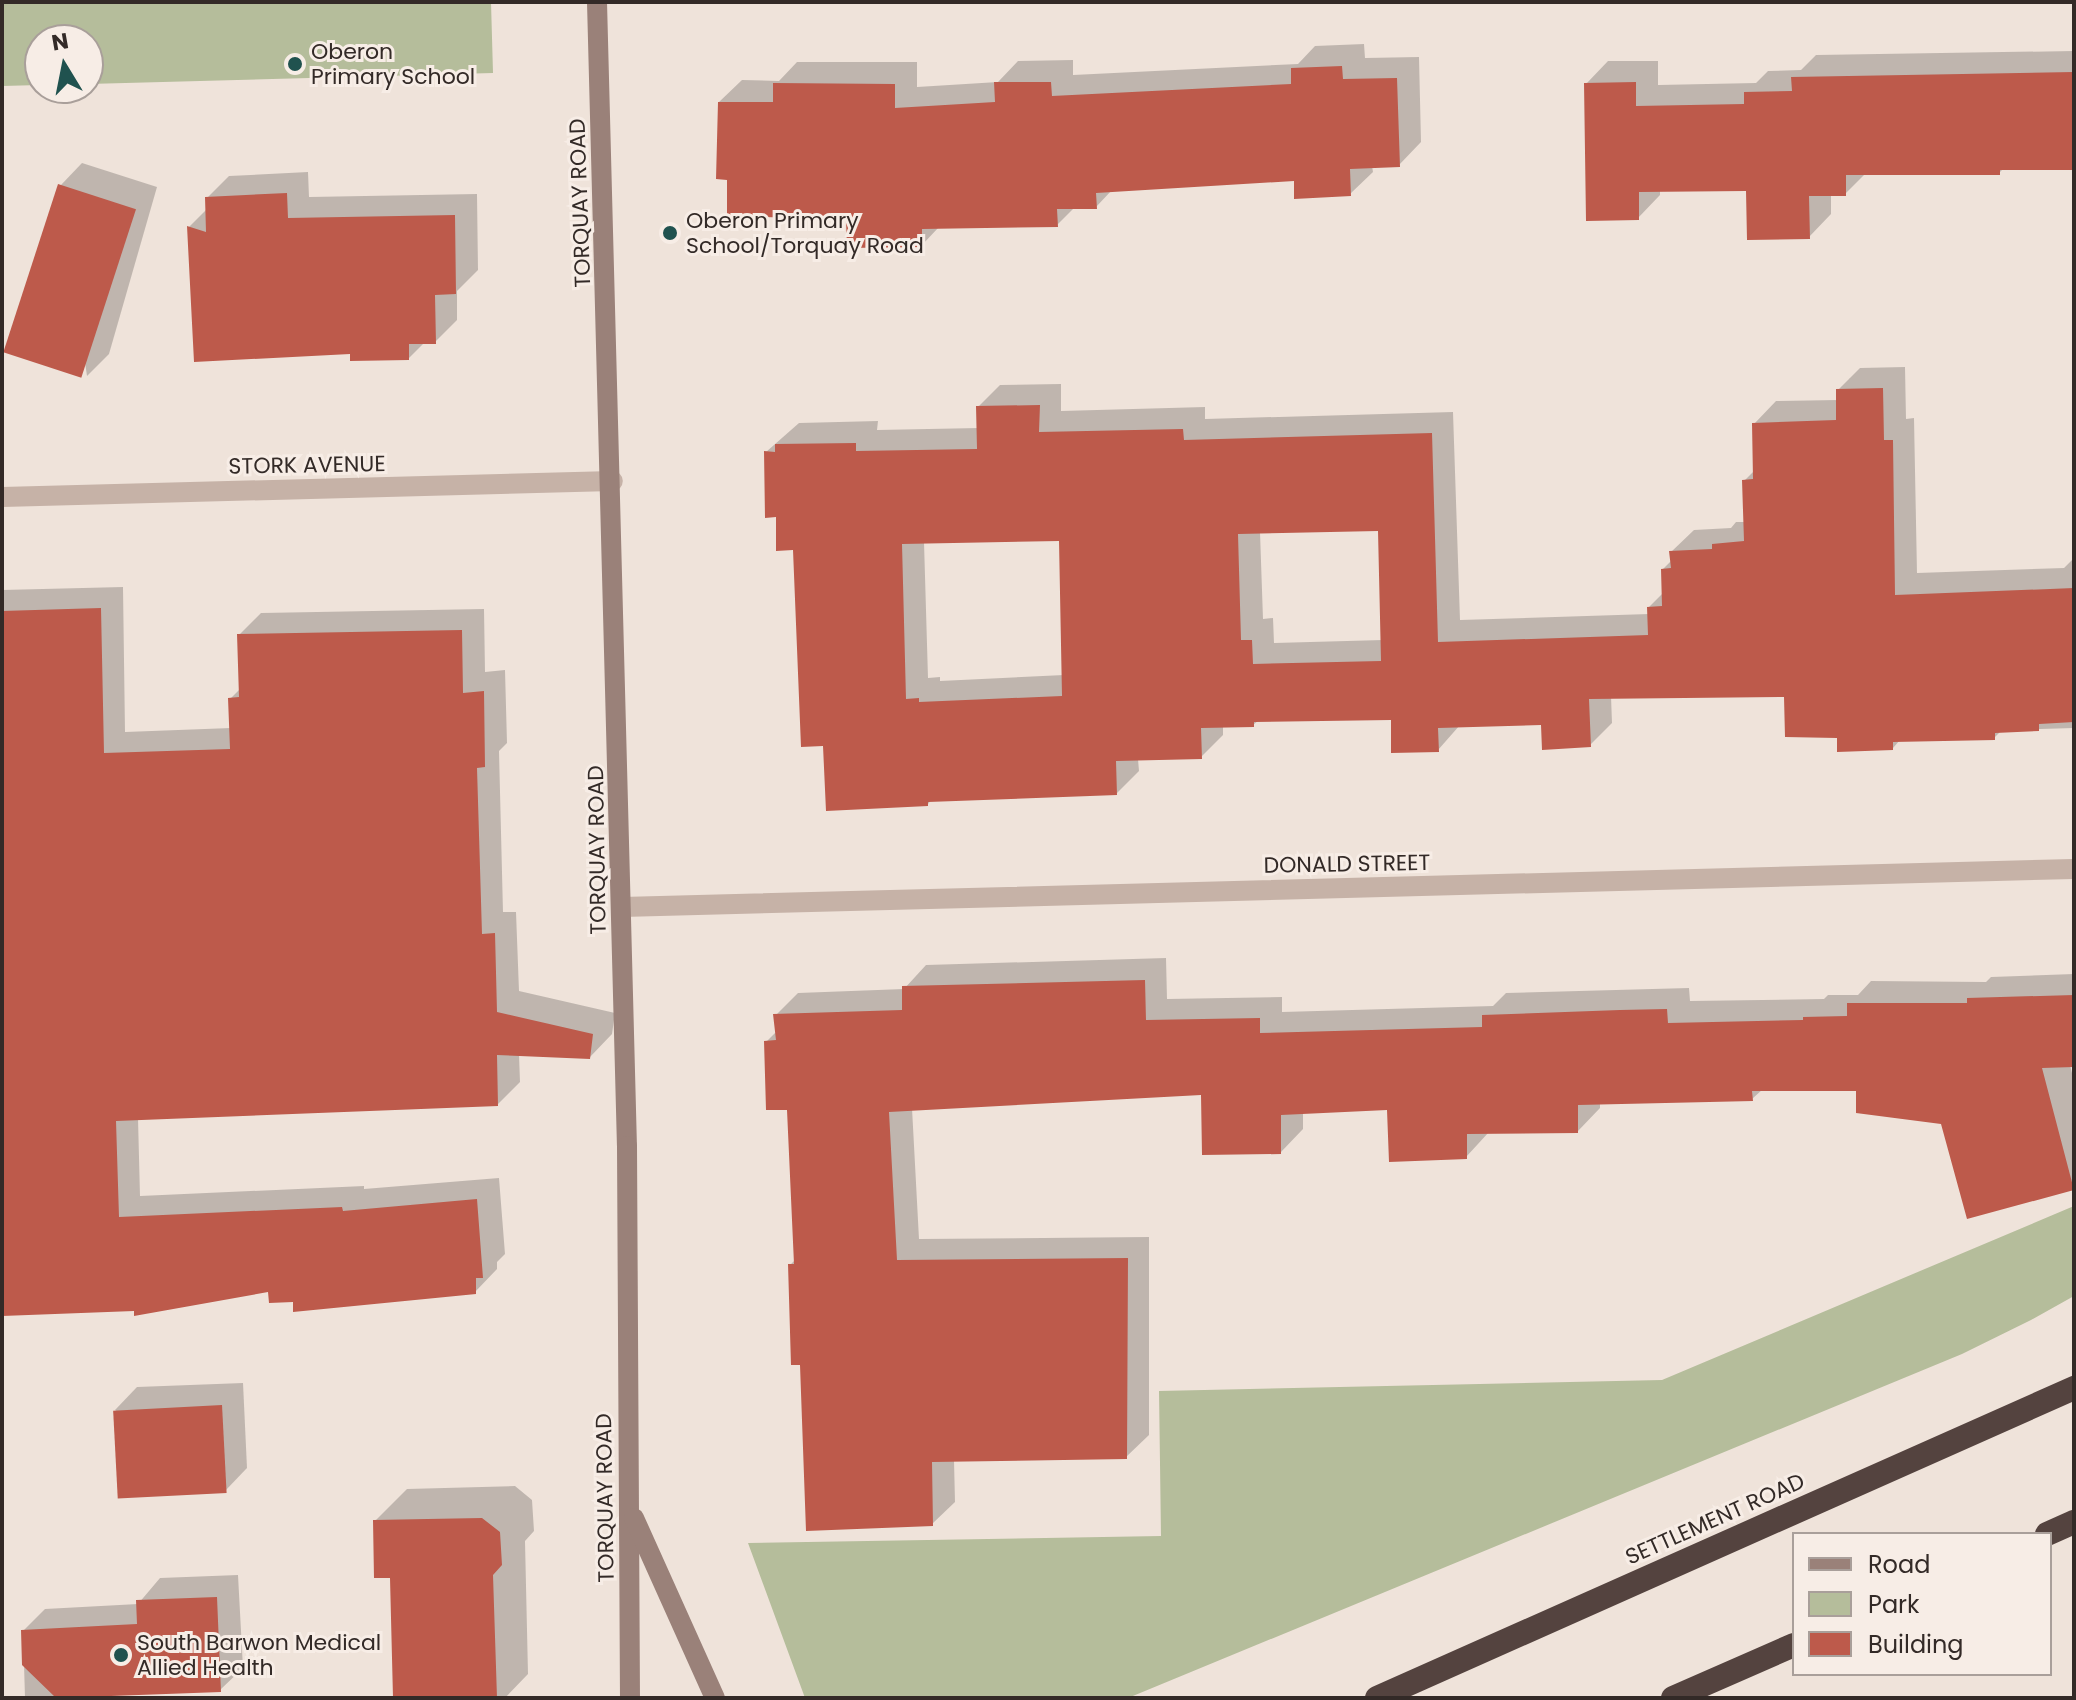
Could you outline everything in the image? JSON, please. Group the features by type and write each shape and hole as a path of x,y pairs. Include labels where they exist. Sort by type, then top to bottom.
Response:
{"highway":[{"name":"SETTLEMENT ROAD","path":"1377,1698 2074,1388"},
{"path":"2052,1532 2074,1522"},
{"path":"1673,1698 1792,1646"}],"street":[{"name":"TORQUAY ROAD","path":"597,2 613,481 622,907 630,1698"},
{"name":"STORK AVENUE","path":"2,497 613,481"},
{"name":"DONALD STREET","path":"622,907 2074,869"},
{"path":"630,1510 715,1698"}],"green space":[{"name":"Oberon Primary School","path":"2,2 491,2 493,73 104,84 104,24 24,24 24,85 2,86"},
{"path":"2074,1206 2074,1296 2031,1320 1962,1354 1128,1698 805,1698 748,1543 1161,1536 1159,1391 1662,1380"}],"building":[{"path":"1342,66 1343,79 1397,78 1400,167 1350,169 1351,196 1294,199 1294,181 1096,193 1097,209 1057,209 1058,227 922,229 922,247 847,248 846,219 727,216 727,180 716,179 718,102 773,102 773,83 895,84 895,108 995,102 994,82 1051,82 1052,96 1291,84 1291,68"},
{"path":"2074,72 2074,170 2000,170 2000,175 1846,175 1846,196 1809,196 1810,239 1747,240 1746,191 1639,192 1639,220 1586,221 1584,83 1636,82 1636,106 1744,104 1744,92 1792,91 1791,77"},
{"path":"58,184 136,209 81,378 3,352"},
{"path":"287,193 288,218 455,215 456,294 435,295 436,344 409,344 409,360 350,361 350,354 194,362 187,226 206,232 205,197"},
{"path":"1883,388 1884,440 1893,440 1895,595 2074,588 2074,722 2039,724 2039,731 1995,733 1995,740 1893,742 1893,750 1837,752 1837,738 1785,737 1784,697 1589,699 1591,747 1542,750 1541,725 1438,728 1439,752 1391,753 1391,720 1254,722 1254,727 1201,728 1202,759 1116,761 1117,795 928,802 928,806 826,811 823,746 801,747 793,550 776,551 776,517 765,518 764,451 775,452 775,444 856,443 856,451 977,449 976,406 1040,405 1039,432 1183,429 1184,440 1432,433 1438,642 1648,635 1647,607 1662,606 1661,569 1671,568 1669,551 1712,549 1712,544 1744,541 1742,480 1753,479 1752,423 1836,420 1836,389","holes":["1378,531 1381,661 1253,664 1252,640 1241,640 1238,534","1059,541 1062,696 919,702 919,698 906,699 902,544"]},
{"path":"101,608 104,753 230,749 228,698 239,697 237,634 462,630 463,693 484,691 485,767 477,768 482,934 495,933 497,1012 593,1034 590,1059 497,1055 498,1106 116,1121 119,1217 342,1207 343,1211 477,1199 483,1278 476,1278 476,1294 293,1312 293,1302 269,1303 268,1292 134,1316 134,1311 2,1316 2,611"},
{"path":"1145,980 1146,1020 1260,1018 1260,1033 1482,1027 1482,1015 1620,1010 1667,1009 1668,1023 1803,1020 1803,1017 1847,1016 1847,1003 1967,1003 1967,998 2074,995 2074,1067 2042,1068 2074,1190 1967,1219 1941,1124 1856,1113 1856,1091 1752,1091 1753,1101 1578,1105 1578,1133 1467,1134 1467,1159 1389,1162 1387,1110 1281,1115 1281,1154 1202,1155 1201,1095 889,1112 897,1260 1128,1258 1127,1459 932,1462 933,1526 806,1531 800,1365 791,1365 788,1264 794,1264 787,1110 766,1110 764,1041 776,1040 773,1014 902,1010 902,986"},
{"path":"222,1405 227,1493 118,1499 113,1411"},
{"path":"482,1518 500,1532 502,1565 493,1575 497,1698 393,1698 390,1578 374,1578 373,1520"},
{"name":"South Barwon Medical Allied Health","path":"217,1597 221,1692 56,1698 22,1665 21,1630 137,1624 136,1600"}],"place":[{"name":"Oberon Primary School","path":"295,64"},
{"name":"Oberon Primary School/Torquay Road","path":"670,233"},
{"name":"South Barwon Medical Allied Health","path":"121,1655"}]}
